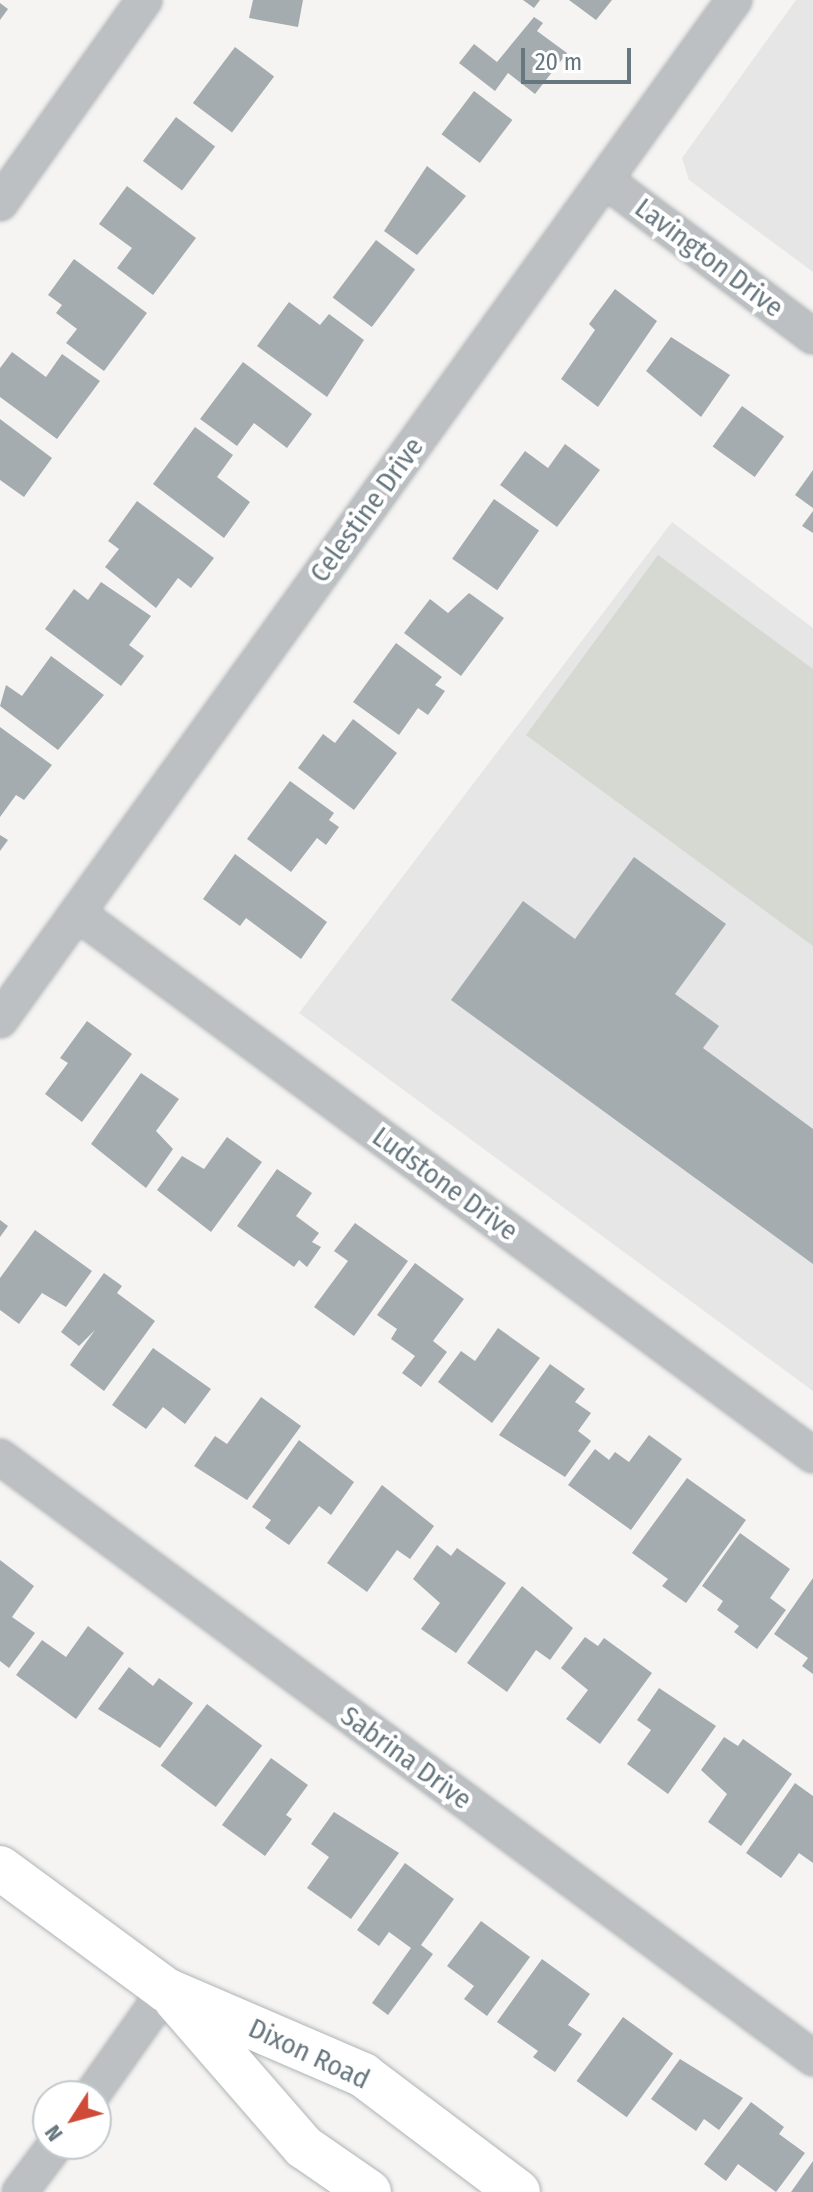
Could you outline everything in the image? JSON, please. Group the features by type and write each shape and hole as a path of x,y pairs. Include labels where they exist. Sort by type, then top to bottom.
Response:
{"main road":[{"name":"Dixon Road","path":"0,1868 166,1990 304,2147 369,2192"},
{"name":"Dixon Road","path":"166,1990 363,2075 518,2192"}],"street":[{"path":"0,203 144,0"},
{"name":"Celestine Drive","path":"0,1020 734,0"},
{"name":"Lavington Drive","path":"605,180 813,336"},
{"name":"Ludstone Drive","path":"77,913 813,1455"},
{"name":"Sabrina Drive","path":"0,1457 813,2058"},
{"path":"102,2080 166,1990"},
{"path":"20,2192 44,2160"}],"shaded area":[{"path":"796,0 813,0 813,272 689,180 682,158"},
{"path":"672,522 813,628 813,1391 299,1013"},
{"path":"658,555 813,669 813,946 526,735"}],"building":[{"path":"253,0 303,0 298,27 249,18"},
{"path":"523,0 540,0 534,8"},
{"path":"569,0 612,0 596,20"},
{"path":"0,3 8,9 0,20"},
{"path":"534,17 543,23 537,31 567,53 535,94 508,73 495,91 459,63 474,44 497,62"},
{"path":"235,47 274,76 232,132 193,103"},
{"path":"474,91 512,120 480,163 442,134"},
{"path":"176,117 215,146 182,190 143,161"},
{"path":"427,166 466,196 417,255 384,231"},
{"path":"127,186 196,238 153,295 117,268 132,248 99,224"},
{"path":"376,240 415,269 372,327 333,298"},
{"path":"74,259 147,313 104,371 66,343 77,329 56,313 62,305 48,295"},
{"path":"615,289 657,321 598,407 561,379 595,330 589,324"},
{"path":"289,302 320,325 329,314 364,340 327,397 257,346"},
{"path":"671,337 730,375 701,417 646,371"},
{"path":"12,352 46,377 62,354 100,381 57,439 0,397 0,368"},
{"path":"243,362 312,414 287,448 254,423 237,446 200,419"},
{"path":"742,406 784,437 755,477 713,446"},
{"path":"0,419 52,458 24,497 0,480"},
{"path":"195,427 233,455 217,477 250,502 224,538 153,484"},
{"path":"565,444 600,470 557,527 500,485 525,451 548,468"},
{"path":"813,470 813,508 795,495"},
{"path":"494,499 539,531 497,590 452,559"},
{"path":"137,501 214,558 191,588 178,578 156,608 105,567 119,549 108,541"},
{"path":"813,511 813,533 802,526"},
{"path":"101,582 151,616 129,645 144,656 121,686 45,629 74,589 88,600"},
{"path":"469,593 504,618 461,676 404,633 430,599 448,613"},
{"path":"396,643 442,677 435,685 445,691 428,715 418,708 399,735 353,702"},
{"path":"51,656 104,695 58,750 0,706 6,685 22,696"},
{"path":"353,719 397,753 354,810 298,768 323,734 335,743"},
{"path":"0,727 52,765 24,800 16,795 0,817"},
{"path":"290,781 334,813 329,820 339,827 326,845 317,838 291,872 247,839"},
{"path":"0,835 8,840 0,851"},
{"path":"235,854 327,922 301,959 246,918 240,926 203,899"},
{"path":"634,857 726,924 675,994 719,1026 703,1048 813,1129 813,1264 451,1000 523,901 575,939"},
{"path":"87,1021 132,1054 82,1122 45,1094 68,1063 60,1058"},
{"path":"141,1073 179,1099 156,1131 173,1149 146,1188 91,1144"},
{"path":"227,1137 262,1162 211,1232 157,1190 182,1156 204,1169"},
{"path":"277,1169 312,1193 296,1216 319,1233 312,1242 321,1247 307,1267 299,1260 294,1267 237,1226"},
{"path":"0,1220 8,1226 0,1237"},
{"path":"355,1223 408,1261 354,1336 314,1307 348,1261 334,1251"},
{"path":"35,1230 92,1271 66,1307 42,1293 19,1324 0,1310 0,1278"},
{"path":"415,1263 464,1299 433,1341 447,1352 421,1387 402,1373 415,1356 391,1339 397,1329 377,1315"},
{"path":"104,1273 122,1286 117,1293 155,1321 104,1391 70,1365 95,1330 79,1346 61,1332"},
{"path":"498,1328 540,1358 492,1423 438,1382 461,1351 475,1361"},
{"path":"153,1348 211,1389 185,1424 163,1407 146,1429 112,1405"},
{"path":"550,1364 585,1389 575,1402 591,1413 578,1431 591,1441 565,1477 499,1435"},
{"path":"261,1397 301,1426 247,1500 194,1466 215,1436 227,1444"},
{"path":"649,1435 682,1459 631,1530 568,1485 595,1449 609,1460 615,1452 629,1462"},
{"path":"299,1440 354,1482 331,1515 319,1506 289,1545 265,1528 271,1520 252,1507"},
{"path":"687,1478 746,1520 686,1603 662,1586 668,1579 632,1553"},
{"path":"382,1485 434,1526 410,1559 397,1550 367,1592 327,1563"},
{"path":"740,1533 790,1569 770,1598 786,1610 757,1649 734,1632 739,1626 717,1610 723,1601 702,1586"},
{"path":"437,1545 451,1556 457,1548 506,1583 456,1653 421,1629 440,1603 413,1579"},
{"path":"0,1560 34,1586 12,1617 35,1633 9,1668 0,1661"},
{"path":"813,1578 813,1674 802,1666 808,1658 774,1634"},
{"path":"522,1586 573,1628 550,1660 536,1650 507,1692 467,1663"},
{"path":"88,1626 124,1653 76,1719 16,1675 42,1640 66,1657"},
{"path":"585,1637 598,1646 604,1638 652,1673 600,1744 566,1719 588,1690 561,1668"},
{"path":"129,1667 153,1686 159,1678 193,1703 160,1748 98,1709"},
{"path":"659,1688 716,1726 668,1794 627,1764 651,1730 637,1720"},
{"path":"207,1704 262,1746 216,1807 161,1765"},
{"path":"724,1737 738,1746 743,1739 792,1774 741,1846 708,1822 727,1794 701,1770"},
{"path":"271,1758 308,1785 286,1815 292,1819 265,1856 222,1825"},
{"path":"795,1783 813,1796 813,1863 799,1853 781,1878 746,1853"},
{"path":"334,1812 399,1853 351,1919 307,1888 329,1857 311,1844"},
{"path":"405,1863 454,1899 421,1945 433,1954 388,2015 372,2003 411,1948 389,1932 379,1946 357,1930"},
{"path":"481,1921 530,1957 487,2016 464,1999 474,1986 447,1966"},
{"path":"542,1959 590,1994 568,2025 582,2034 555,2072 533,2057 538,2051 497,2022"},
{"path":"623,2017 673,2053 627,2117 577,2081"},
{"path":"680,2059 743,2098 719,2130 704,2119 696,2131 651,2099"},
{"path":"751,2102 784,2127 779,2134 805,2153 776,2192 738,2164 726,2181 704,2164"},
{"path":"813,2161 813,2192 791,2192"}]}
